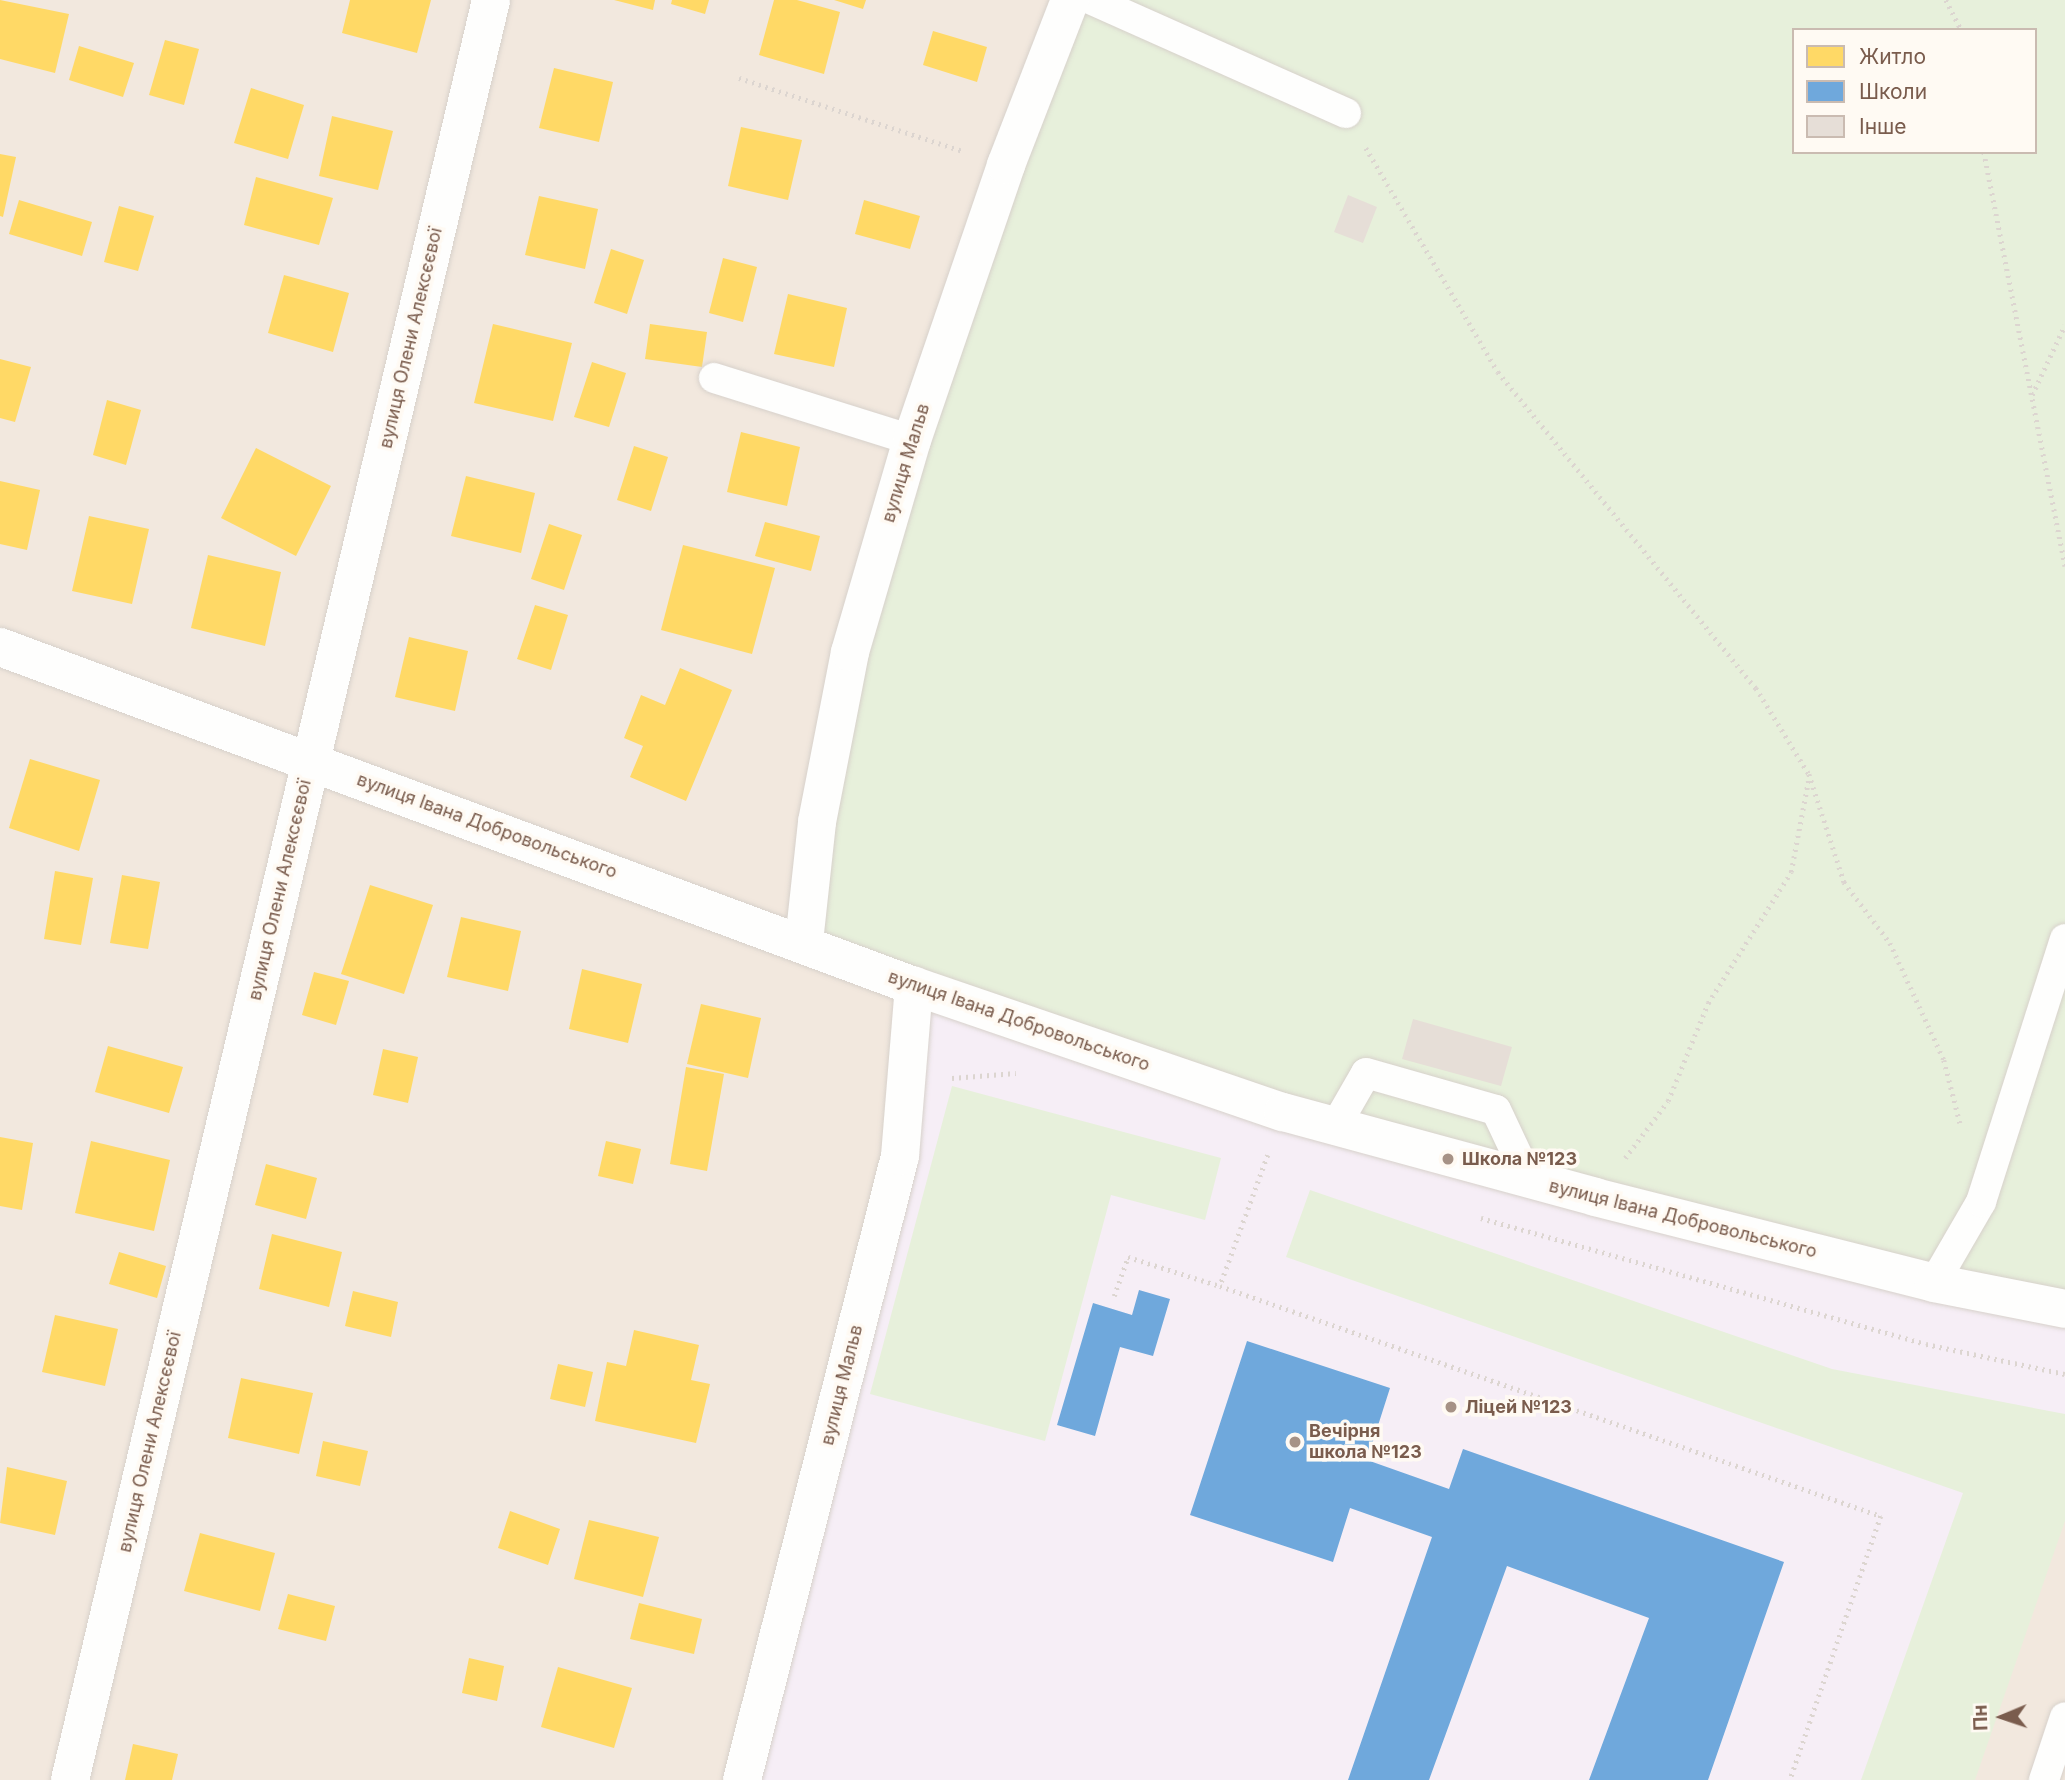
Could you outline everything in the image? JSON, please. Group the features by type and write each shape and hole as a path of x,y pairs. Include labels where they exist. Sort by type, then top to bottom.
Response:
{"street":[{"name":"вулиця Олени Алексєєвої","path":"70,1780 491,0"},
{"name":"вулиця Мальв","path":"804,942 817,822 847,665 912,440 1006,165 1070,0"},
{"name":"вулиця Івана Добровольського","path":"0,647 804,942 914,986 1283,1112 1529,1180 1934,1283 2065,1310"},
{"name":"вулиця Мальв","path":"742,1780 900,1156 914,986"}],"lane":[{"path":"1092,0 1346,113"},
{"path":"714,378 912,440"},
{"path":"1934,1283 1981,1202 2065,939"},
{"path":"1335,1127 1366,1073 1496,1110 1529,1180"},
{"path":"2043,1780 2065,1717"}],"path":[{"path":"1947,0 1960,28"},
{"path":"739,78 1006,165"},
{"path":"1346,113 1426,255 1498,372 1756,688 1809,774 1844,882 1890,943 1944,1060 1981,1202"},
{"path":"1984,154 2065,566"},
{"path":"2032,396 2065,325"},
{"path":"1595,1197 1668,1101 1708,1003 1791,872 1809,774"},
{"path":"1220,1286 1283,1112"},
{"path":"1114,1296 1128,1257 1220,1286 1881,1516 1790,1780"}],"shaded area":[{"path":"0,0 1070,0 914,986 912,1041 742,1780 0,1780"},
{"name":"Ліцей №123","path":"914,986 2065,1309 2065,1504 1966,1780 742,1780 900,1156"},
{"path":"2065,1504 2065,1780 1966,1780"}],"green space":[{"path":"1070,0 2065,0 2065,1309 1529,1180 804,942 830,746"},
{"path":"952,1086 1221,1158 1205,1220 1111,1195 1045,1441 870,1394"},
{"path":"1310,1190 1832,1369 2065,1414 2065,1521 1975,1780 1861,1780 1963,1493 1286,1257"}],"building: Житло":[{"path":"0,0 69,14 55,73 0,59"},
{"path":"350,0 431,0 417,53 342,33"},
{"path":"614,0 655,0 653,10"},
{"path":"672,0 709,0 705,14 671,4"},
{"path":"774,0 797,0 840,12 824,74 759,55"},
{"path":"834,0 866,0 863,9"},
{"path":"933,31 987,47 977,82 923,65"},
{"path":"165,40 199,49 184,105 149,95"},
{"path":"79,46 134,63 123,97 69,80"},
{"path":"554,68 613,82 599,142 539,128"},
{"path":"251,88 304,105 288,159 234,143"},
{"path":"332,116 393,131 378,190 319,176"},
{"path":"741,127 802,140 788,200 728,186"},
{"path":"0,154 16,157 3,217 0,216"},
{"path":"256,177 333,198 319,245 244,225"},
{"path":"539,196 598,209 585,269 525,255"},
{"path":"19,200 92,222 82,256 9,234"},
{"path":"864,200 920,216 910,249 855,234"},
{"path":"119,206 154,216 138,271 104,262"},
{"path":"611,249 644,260 627,314 594,303"},
{"path":"723,258 757,267 743,322 709,313"},
{"path":"284,275 349,293 333,352 268,333"},
{"path":"788,294 847,308 834,367 774,354"},
{"path":"493,324 572,343 553,421 474,403"},
{"path":"650,324 707,332 702,367 645,359"},
{"path":"0,359 31,367 15,422 0,418"},
{"path":"592,362 626,373 609,427 574,417"},
{"path":"107,400 141,410 126,465 93,455"},
{"path":"741,432 800,447 787,506 727,492"},
{"path":"634,446 668,457 651,511 617,500"},
{"path":"256,448 331,486 296,556 221,518"},
{"path":"466,476 535,493 521,553 451,536"},
{"path":"0,481 40,490 27,550 0,544"},
{"path":"89,516 149,529 132,604 72,591"},
{"path":"765,522 820,536 811,571 755,556"},
{"path":"549,524 582,535 564,590 531,579"},
{"path":"683,545 775,568 752,654 661,630"},
{"path":"208,555 281,572 265,646 191,628"},
{"path":"535,605 568,615 551,670 517,659"},
{"path":"409,637 468,651 455,711 395,697"},
{"path":"680,668 732,690 686,801 630,777 643,746 624,738 641,695 665,705"},
{"path":"30,759 100,780 79,851 9,828"},
{"path":"55,871 93,878 81,945 44,939"},
{"path":"122,875 160,882 148,949 110,943"},
{"path":"370,885 433,905 404,994 341,974"},
{"path":"461,917 521,931 508,991 447,977"},
{"path":"582,969 642,984 628,1043 569,1029"},
{"path":"314,972 349,981 336,1025 302,1015"},
{"path":"701,1004 761,1018 748,1078 687,1064"},
{"path":"108,1046 183,1067 169,1113 95,1092"},
{"path":"383,1049 418,1057 408,1103 373,1095"},
{"path":"686,1067 724,1074 707,1171 670,1164"},
{"path":"0,1137 33,1143 22,1210 0,1206"},
{"path":"91,1141 170,1160 154,1231 75,1213"},
{"path":"606,1141 641,1149 633,1184 598,1176"},
{"path":"266,1164 317,1178 306,1219 255,1205"},
{"path":"272,1234 342,1252 329,1307 259,1289"},
{"path":"119,1252 166,1266 157,1298 109,1284"},
{"path":"353,1291 398,1302 391,1337 345,1326"},
{"path":"55,1315 118,1329 105,1386 42,1372"},
{"path":"634,1330 699,1345 691,1380 710,1384 696,1443 595,1421 607,1362 626,1366"},
{"path":"558,1364 593,1372 585,1407 550,1399"},
{"path":"241,1378 313,1393 299,1454 228,1438"},
{"path":"323,1441 368,1451 360,1486 316,1476"},
{"path":"7,1467 67,1481 55,1535 0,1523"},
{"path":"510,1511 560,1529 548,1565 498,1548"},
{"path":"589,1520 659,1537 643,1597 574,1579"},
{"path":"200,1533 275,1553 260,1611 184,1591"},
{"path":"288,1594 335,1606 326,1641 278,1629"},
{"path":"639,1603 702,1619 694,1654 630,1639"},
{"path":"469,1658 504,1666 497,1701 462,1693"},
{"path":"558,1667 632,1688 614,1748 541,1727"},
{"path":"133,1744 178,1754 172,1780 125,1780"}],"building: Школи":[{"path":"1139,1290 1170,1299 1153,1356 1120,1347 1095,1436 1057,1425 1093,1303 1132,1315"},
{"path":"1247,1341 1390,1388 1367,1460 1449,1489 1463,1449 1784,1562 1708,1780 1589,1780 1649,1618 1507,1566 1429,1780 1348,1780 1432,1537 1350,1508 1333,1562 1190,1515"}],"building: Інше":[{"path":"1348,195 1377,207 1363,243 1334,232"},
{"path":"1413,1019 1512,1047 1501,1086 1402,1059"}],"place":[{"name":"Школа №123","path":"1448,1159"},
{"name":"Ліцей №123","path":"1451,1407"},
{"name":"Вечірня школа №123","path":"1295,1442"}]}
